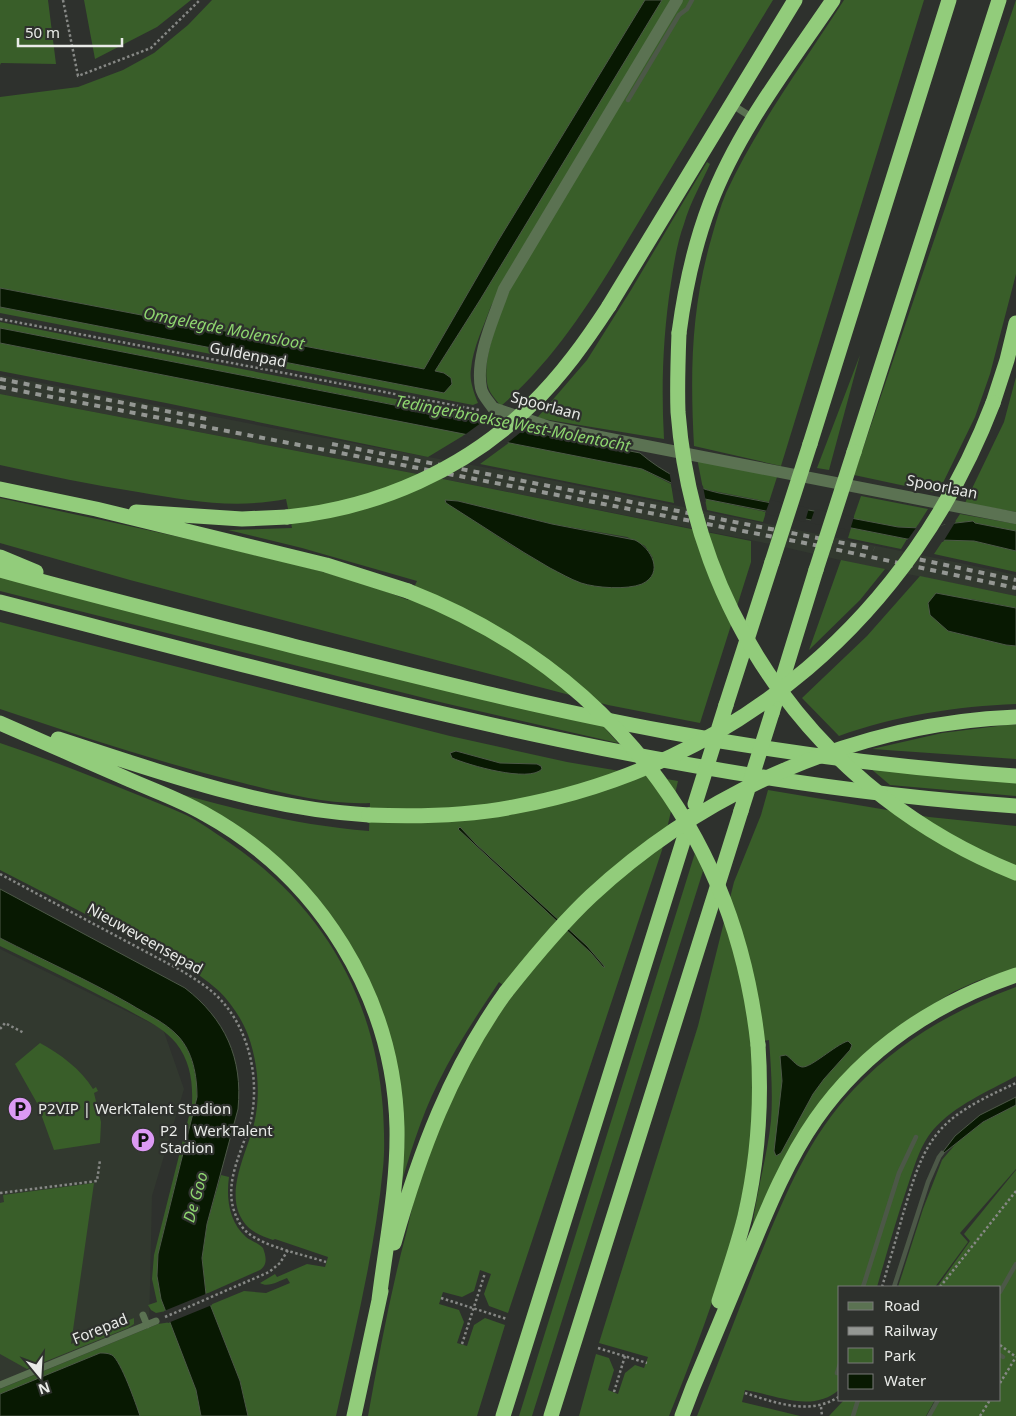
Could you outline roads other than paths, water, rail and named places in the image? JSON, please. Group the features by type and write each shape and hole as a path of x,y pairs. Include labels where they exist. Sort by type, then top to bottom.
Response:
{"highway":[{"path":"96,509 242,519 287,517 330,511 375,499 415,484 467,456 500,432 532,404 572,359 608,306 795,0"},
{"path":"833,0 754,118 720,180 702,226 688,274 679,332 678,411 691,497 717,578 739,625 759,660 806,725 865,783 902,811 937,834 974,854 1016,873"},
{"path":"503,1416 949,0"},
{"path":"552,1416 816,570 999,0"},
{"path":"0,722 244,796 306,808 369,815 417,816 484,811 513,807 606,783 686,749 736,721 804,671 839,640 887,588 925,537 951,495 973,452 993,403 1007,360 1016,323"},
{"path":"0,489 96,509 326,565 408,591 470,618 540,661 599,711 649,767 688,824 723,896 743,960 752,999 758,1045 759,1118 749,1196 742,1230 693,1387"},
{"path":"0,557 90,594"},
{"path":"0,570 460,687 640,726 825,756 1016,776"},
{"path":"0,602 488,725 622,753 704,769 822,786 943,800 1016,806"},
{"path":"354,1416 379,1300 410,1188 427,1140 458,1072 480,1032 506,992 566,921 603,885 641,853 668,834 720,802 775,774 799,764 881,737 953,722 1016,716"},
{"path":"0,722 180,801 226,826 257,848 288,875 331,926 352,960 370,998 384,1039 394,1090 397,1127 396,1163 379,1300"},
{"path":"682,1416 778,1185 803,1138 833,1096 873,1055 918,1021 966,994 1016,975"}],"street":[{"name":"Spoorlaan","path":"677,0 504,289 481,363 481,389 493,408 550,427 1016,518"}],"lane":[{"path":"730,104 754,118"},
{"path":"143,1315 147,1325"},
{"name":"Forepad","path":"0,1385 156,1321"}],"water":[{"path":"645,0 662,0 435,371 444,373 451,378 452,384 444,393 0,307 0,288 424,369 498,241"},
{"path":"0,328 640,453 677,478 719,493 898,527 930,530 947,524 973,521 1016,531 1016,551 974,541 907,539 705,499 642,469 0,343"},
{"path":"445,500 458,501 552,524 635,540 650,555 654,567 653,574 642,584 620,588 581,583 550,568 446,503"},
{"path":"936,593 1016,608 1016,646 948,631 930,615 928,603"},
{"path":"456,751 500,763 537,764 542,769 535,773 512,774 471,765 452,758 450,753"},
{"path":"460,827 587,946 605,967 458,829"},
{"name":"De Goo","path":"0,889 185,988 199,1000 221,1026 234,1056 239,1090 238,1109 207,1224 202,1258 206,1294 240,1381 248,1416 201,1416 196,1390 161,1299 157,1276 158,1254 197,1097 195,1073 191,1057 183,1042 167,1026 98,987 0,938"},
{"path":"848,1041 852,1045 850,1050 813,1094 781,1153 776,1156 774,1151 782,1081 780,1056 786,1055 802,1067"},
{"path":"1016,1097 1016,1105 983,1122 939,1157 955,1136 980,1115"},
{"path":"100,1353 112,1355 120,1365 140,1416 0,1416 0,1394"}],"waterway":[{"path":"628,100 679,15 687,9 692,0"},
{"path":"863,1286 899,1173 916,1137"},
{"path":"894,1286 928,1182 942,1153"},
{"path":"1001,1290 1016,1264"},
{"path":"853,1416 858,1401"},
{"path":"929,1416 937,1401"}],"railway":[{"path":"0,379 207,419"},
{"path":"0,387 810,544 1016,588"},
{"path":"332,444 874,549"},
{"path":"908,557 1016,580"}],"place":[{"name":"P2VIP | WerkTalent Stadion","path":"20,1109"},
{"name":"P2 | WerkTalent Stadion","path":"143,1140"}],"water label":[{"name":"Omgelegde Molensloot","path":"224,328"},
{"name":"Tedingerbroekse West-Molentocht","path":"513,423"}]}
